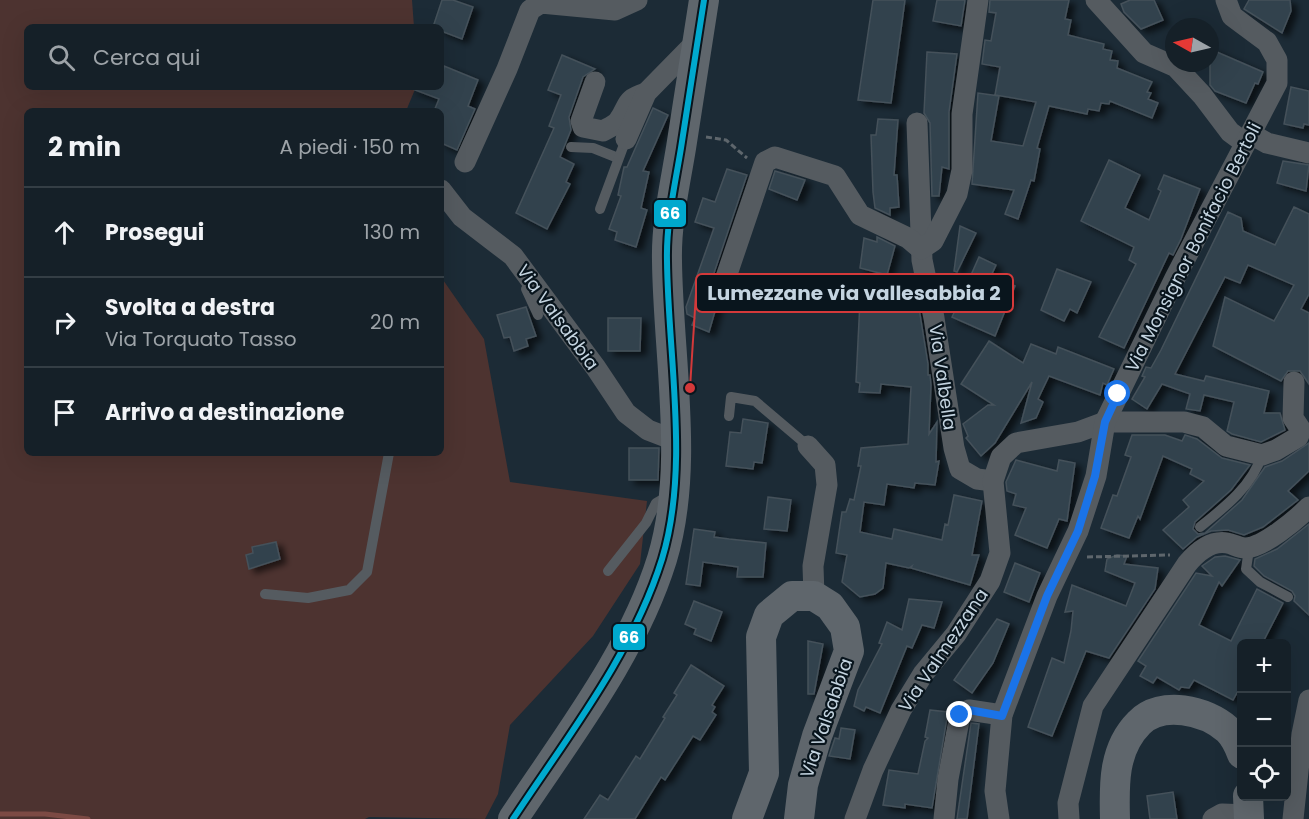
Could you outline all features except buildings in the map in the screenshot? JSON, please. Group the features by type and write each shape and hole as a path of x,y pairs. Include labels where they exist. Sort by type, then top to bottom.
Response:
{"main road":[{"path":"513,819 618,658 642,611 662,559 672,516 673,492 674,440 667,259 670,210 704,0"},
{"path":"747,819 764,773 761,637 770,615 792,596 814,596"},
{"name":"Via Valsabbia","path":"799,819 803,785 817,736 849,651 845,627 830,606 814,596"},
{"path":"1114,819 1116,765 1129,736 1146,717 1159,711 1178,710 1206,716 1230,732 1238,747"}],"street":[{"path":"465,162 507,69 530,10 541,3 564,2 615,10 637,0"},
{"path":"724,283 765,162 775,157 835,176 861,215 908,238 921,249 933,241 957,194 962,170 962,114 978,0"},
{"path":"1096,0 1144,53 1176,67 1202,95 1230,132 1248,139 1309,153"},
{"name":"Via Monsignor Bonifacio Bertoli","path":"999,819 995,790 1002,716 1047,596 1078,531 1095,476 1105,422 1277,82 1278,60 1267,42 1232,16 1226,0"},
{"path":"626,139 646,93 698,41"},
{"path":"595,82 581,121 583,127 588,129 603,131 619,122 626,104 633,97 646,93"},
{"name":"Via Valbella","path":"917,123 921,249 954,448 960,469 977,479 993,482"},
{"name":"Via Valsabbia","path":"444,194 462,218 513,256 596,368 626,413 648,430 674,440"},
{"path":"1262,455 1298,437 1301,430 1293,418 1294,382"},
{"name":"Via Valmezzana","path":"855,819 873,770 900,710 923,674 956,634 990,581 1000,553 993,482 1001,457 1016,443 1078,432 1105,422 1184,422 1203,427 1226,446 1262,455"},
{"path":"808,446 825,465 827,485 813,566 814,596"},
{"path":"1069,819 1068,803 1093,706 1191,559 1210,545 1220,542 1245,548 1275,534 1309,507"},
{"path":"1293,819 1302,734 1309,700"},
{"path":"944,819 948,778 960,715 969,710 1002,716"},
{"path":"1213,819 1222,814 1248,810"}],"lane":[{"path":"600,209 626,139"},
{"path":"571,147 593,148 618,158"},
{"path":"497,244 507,265 530,293 538,315"},
{"path":"729,416 731,398 755,401 808,446"},
{"path":"1200,527 1234,500 1258,467 1262,455"},
{"path":"265,594 308,598 349,590 367,572 388,456"},
{"path":"608,571 646,523 656,503 673,492"},
{"path":"1245,548 1248,556 1246,569 1260,582 1288,597"}],"path":[{"path":"695,135 726,140 754,164 761,174"},
{"path":"1068,553 1095,559 1182,554 1191,559"}],"shaded area":[{"path":"0,0 412,0 414,24 24,24 24,90 415,90 407,108 24,108 24,456 444,456 444,281 484,339 510,482 647,501 640,564 593,636 510,725 498,794 485,819 369,817 365,819 0,819"}],"waterway":[{"path":"0,814 45,814 88,819"}],"transit line":[{"name":"66","path":"513,819 616,662 634,629 662,559 675,487 676,450 668,298 668,233 704,0"}],"place":[{"name":"Lumezzane via vallesabbia 2","path":"690,388"}],"route":[{"path":"960,715 969,710 1002,716 1047,596 1078,531 1095,476 1105,422 1118,394"}]}
